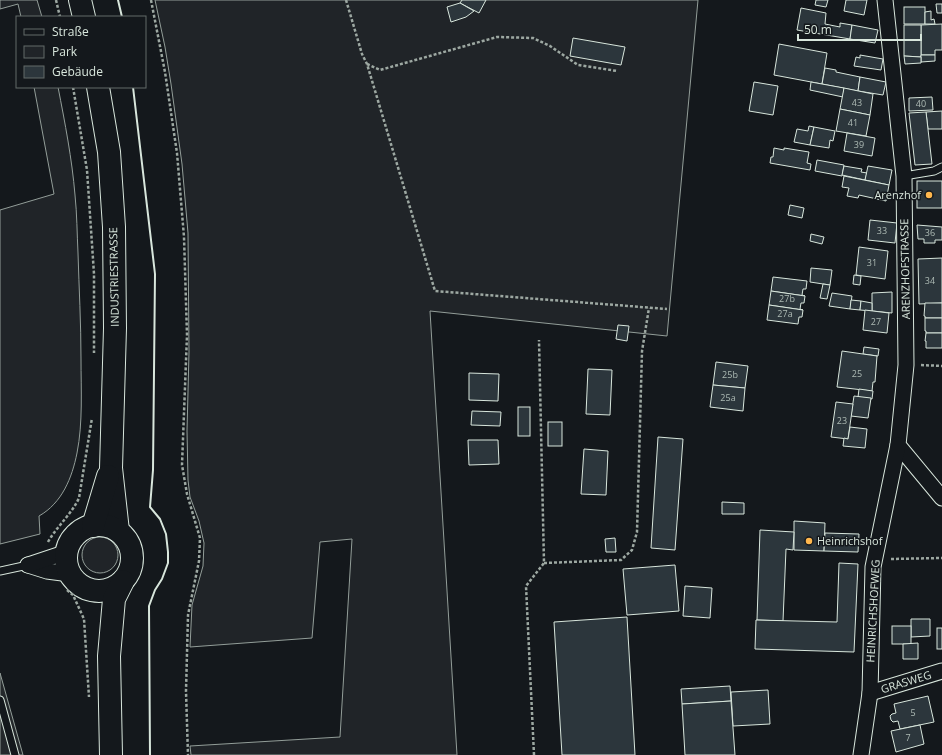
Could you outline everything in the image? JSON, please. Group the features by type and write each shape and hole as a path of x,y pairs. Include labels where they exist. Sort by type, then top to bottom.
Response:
{"main road":[{"path":"80,0 84,16"},
{"name":"INDUSTRIESTRASSE","path":"98,88 109,152 115,262 111,468 118,531"},
{"name":"INDUSTRIESTRASSE","path":"93,526 111,468"},
{"path":"111,755 109,656 114,599 129,572 132,561 131,549 126,539 118,531 106,526 93,526 84,529 70,542 66,563 70,574 82,587 102,591 113,588 123,581"},
{"path":"91,590 98,603 109,656"}],"street":[{"name":"ARENZHOFSTRASSE","path":"885,0 904,176 906,365 898,445"},
{"path":"898,445 942,498"},
{"name":"HEINRICHSHOFWEG","path":"861,755 870,693 873,567 898,445"},
{"path":"45,565 67,552"},
{"path":"28,565 45,565 70,574"},
{"name":"GRASWEG","path":"870,693 942,671"}],"lane":[{"path":"904,176 934,171 942,167"},
{"path":"0,571 28,565"},
{"path":"0,700 15,755"}],"path":[{"path":"56,0 60,16"},
{"path":"151,0 165,72 177,153 184,237 187,335 182,464 187,494 200,538 199,561 188,615 186,691 188,755"},
{"path":"346,0 362,54 367,64 435,291 667,309"},
{"path":"367,64 380,70 497,37 533,38 550,46 578,65 617,71"},
{"path":"73,88 87,170 94,274 94,353"},
{"path":"544,563 621,560 632,550 637,532 642,351 649,308"},
{"path":"534,755 526,586 544,563 539,340"},
{"path":"906,365 942,366"},
{"path":"89,702 84,619 73,595 52,579 45,565 44,548 52,534 65,520 79,498 92,415"},
{"path":"875,559 942,558"}],"green space":[{"path":"0,0 37,0 42,16 21,16 18,4 0,9"},
{"path":"155,0 698,0 667,336 430,311 457,755 191,755 190,746 340,737 352,539 320,542 312,638 190,647 192,605 203,566 204,543 199,521 190,497 188,480 188,233 182,164 171,84"},
{"path":"34,88 58,88 72,168 77,216 81,418 79,442 72,472 60,497 47,511 39,516 40,534 0,544 0,210 54,194"},
{"path":"104,537 113,542 117,548 117,562 113,568 104,573 96,573 87,568 83,562 82,551 87,542 93,538"}],"shaded area":[{"path":"0,673 23,755 0,755"}],"building":[{"path":"462,0 486,0 479,13 460,3"},
{"path":"816,0 828,0 826,7 815,5"},
{"path":"846,0 867,0 864,15 844,11"},
{"path":"460,3 474,11 466,17 451,22 447,7"},
{"path":"936,4 942,4 942,13 937,13"},
{"path":"904,7 925,7 925,24 904,24"},
{"path":"801,8 826,13 825,24 840,27 840,23 852,25 850,39 797,30"},
{"path":"931,11 931,20 934,19 935,24 925,24 925,12"},
{"path":"942,24 942,50 935,50 935,55 921,55 921,25"},
{"path":"852,25 878,30 875,43 850,39"},
{"path":"904,25 921,25 921,57 904,56"},
{"path":"573,38 625,47 621,65 570,56"},
{"path":"779,44 827,53 822,84 774,75"},
{"path":"860,55 883,59 881,70 854,66 856,57 860,58"},
{"path":"921,55 935,55 935,61 921,62"},
{"path":"904,56 921,57 921,63 905,64"},
{"path":"825,68 860,77 858,91 822,84"},
{"path":"860,77 886,82 883,95 858,91"},
{"path":"754,82 778,86 773,115 749,111"},
{"path":"811,82 844,88 843,97 810,90"},
{"path":"844,88 873,94 870,115 840,109"},
{"path":"932,97 933,110 909,111 909,98"},
{"path":"840,109 870,115 866,136 836,131"},
{"path":"942,111 942,129 928,129 926,112"},
{"path":"926,112 932,164 915,165 909,113"},
{"path":"809,126 814,127 810,145 794,142 797,129 808,131"},
{"path":"814,127 835,131 833,141 830,140 829,148 810,145"},
{"path":"847,133 875,138 872,156 844,151"},
{"path":"774,148 809,152 807,163 811,164 810,170 770,163 771,157 773,157"},
{"path":"817,160 844,165 842,176 815,171"},
{"path":"844,166 862,169 861,172 867,173 865,180 842,175"},
{"path":"868,166 892,170 889,185 865,180"},
{"path":"844,176 889,185 886,201 859,195 858,198 847,196 849,188 842,187"},
{"name":"Arenzhof","path":"917,181 942,181 942,208 917,208"},
{"path":"790,205 804,208 802,218 788,215"},
{"path":"870,220 897,223 895,243 868,240"},
{"path":"917,225 942,227 942,240 935,240 935,243 924,243 924,239 918,239"},
{"path":"811,234 824,237 822,244 810,241"},
{"path":"859,247 888,251 885,279 856,275"},
{"path":"942,258 942,303 919,304 918,259"},
{"path":"811,268 832,270 830,285 810,282"},
{"path":"854,275 861,276 860,285 853,284"},
{"path":"773,277 807,281 806,289 803,289 802,295 805,296 771,291"},
{"path":"823,284 830,285 827,299 820,298"},
{"path":"771,291 805,296 804,303 801,303 800,309 803,310 769,305"},
{"path":"892,292 892,313 872,311 872,293"},
{"path":"832,293 852,296 850,309 829,306"},
{"path":"851,300 861,301 860,310 850,309"},
{"path":"861,301 872,303 872,311 860,310"},
{"path":"925,303 942,303 942,318 925,318"},
{"path":"769,305 803,310 802,317 799,317 798,324 767,320"},
{"path":"865,310 889,313 887,333 863,330"},
{"path":"925,318 942,318 942,333 926,333"},
{"path":"618,325 629,326 627,341 616,339"},
{"path":"926,333 942,333 942,348 926,348"},
{"path":"864,347 879,349 878,356 863,354"},
{"path":"842,351 877,356 875,382 873,382 872,391 837,387"},
{"path":"716,362 748,366 745,388 713,385"},
{"path":"588,369 612,370 610,415 586,414"},
{"path":"469,373 499,374 498,401 469,400"},
{"path":"713,385 745,388 743,411 710,407"},
{"path":"859,389 873,391 872,399 858,397"},
{"path":"854,396 871,398 868,418 851,416"},
{"path":"836,402 853,404 848,439 831,437"},
{"path":"518,407 530,407 530,436 518,436"},
{"path":"472,411 501,412 500,426 471,425"},
{"path":"548,422 562,422 562,446 548,446"},
{"path":"850,427 867,429 865,448 843,446 844,438 848,439"},
{"path":"658,437 683,439 675,550 651,548"},
{"path":"468,440 498,440 499,464 469,465"},
{"path":"584,449 608,451 606,495 581,494"},
{"path":"722,502 744,503 744,514 722,514"},
{"name":"Heinrichshof","path":"794,521 825,523 824,551 794,550"},
{"path":"760,530 794,532 793,550 786,549 783,621 757,620"},
{"path":"825,533 859,534 858,552 824,551"},
{"path":"615,538 616,552 606,552 605,539"},
{"path":"839,563 858,564 854,652 755,649 756,620 837,622"},
{"path":"675,565 679,611 627,615 623,569"},
{"path":"685,586 712,588 710,618 683,616"},
{"path":"627,617 635,755 562,755 554,622"},
{"path":"911,619 930,619 930,636 911,637"},
{"path":"892,626 911,626 911,644 892,644"},
{"path":"937,628 942,628 942,649 937,649"},
{"path":"918,643 918,659 903,659 903,644"},
{"path":"730,686 731,701 682,704 681,689"},
{"path":"768,690 770,724 733,726 731,692"},
{"path":"928,696 934,722 900,729 898,721 893,722 891,720 890,716 896,713 894,704"},
{"path":"731,701 735,755 685,755 682,704"},
{"path":"920,725 924,744 896,752 891,731"}],"wall":[{"path":"118,0 122,16"},
{"path":"133,88 155,274 153,470 150,507 160,519 166,534 168,552 168,563 149,606 150,755"}],"place":[{"name":"Arenzhof","path":"929,195"},
{"name":"Heinrichshof","path":"809,541"}]}
